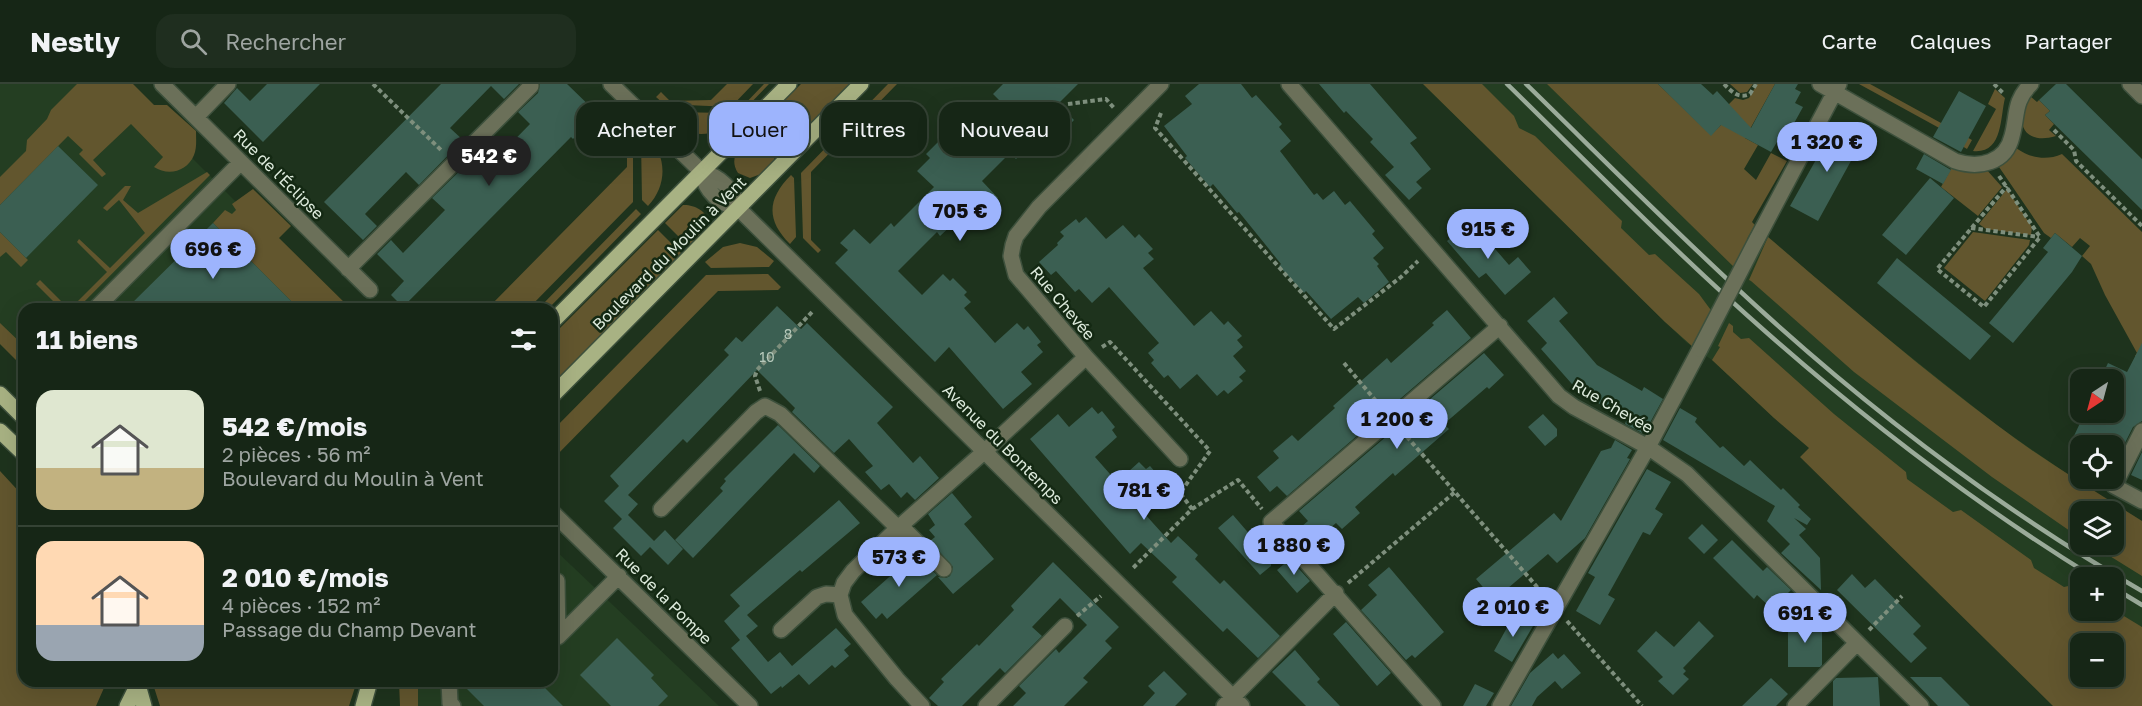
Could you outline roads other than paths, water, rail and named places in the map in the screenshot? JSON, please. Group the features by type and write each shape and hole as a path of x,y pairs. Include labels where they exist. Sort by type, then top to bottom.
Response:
{"main road":[{"name":"Boulevard du Moulin à Vent","path":"558,316 789,84"},
{"name":"Boulevard du Moulin à Vent","path":"558,390 861,84"},
{"path":"0,394 18,412"},
{"path":"0,430 18,448"},
{"path":"127,706 136,687"},
{"path":"139,687 144,706"}],"street":[{"name":"Rue de l'Éclipse","path":"162,84 370,290"},
{"path":"196,117 228,84"},
{"name":"Avenue du Bontemps","path":"611,84 702,172 704,185 725,206 738,208 985,451 1233,703"},
{"name":"Rue Chevée","path":"1289,84 1559,396 1574,407 1648,447 1687,474 1921,706"},
{"path":"1820,84 1837,88 1956,161 1971,165 1989,163 1997,159 2009,145 2016,107 2021,95 2031,84"},
{"path":"2130,84 2142,96"},
{"path":"348,269 531,86"},
{"path":"1500,706 1648,447 1837,88"},
{"name":"Rue Chevée","path":"840,595 844,583 853,571 899,526 985,451 1086,357 1016,275 1011,256 1017,236 1038,207 1155,89"},
{"path":"101,303 241,162"},
{"path":"1433,706 1336,593 1271,522 1500,326"},
{"path":"1086,357 1180,459"},
{"path":"661,509 756,412 765,406 780,414 944,569"},
{"path":"2142,430 2114,486 2142,501"},
{"name":"Rue de la Pompe","path":"558,518 750,706"},
{"path":"558,637 619,576"},
{"path":"1233,703 1336,593"},
{"path":"781,630 817,597 826,594 840,595 845,615 922,706"},
{"path":"986,706 1065,626"},
{"path":"1795,706 1856,644"},
{"path":"449,687 450,703 453,706"}],"railway":[{"path":"1507,84 1635,210 1766,332 1925,462 2009,522 2078,567"},
{"path":"1526,84 1734,286 1853,390 1899,427 1994,496 2042,529 2142,591"},
{"path":"2124,594 2142,605"}]}
